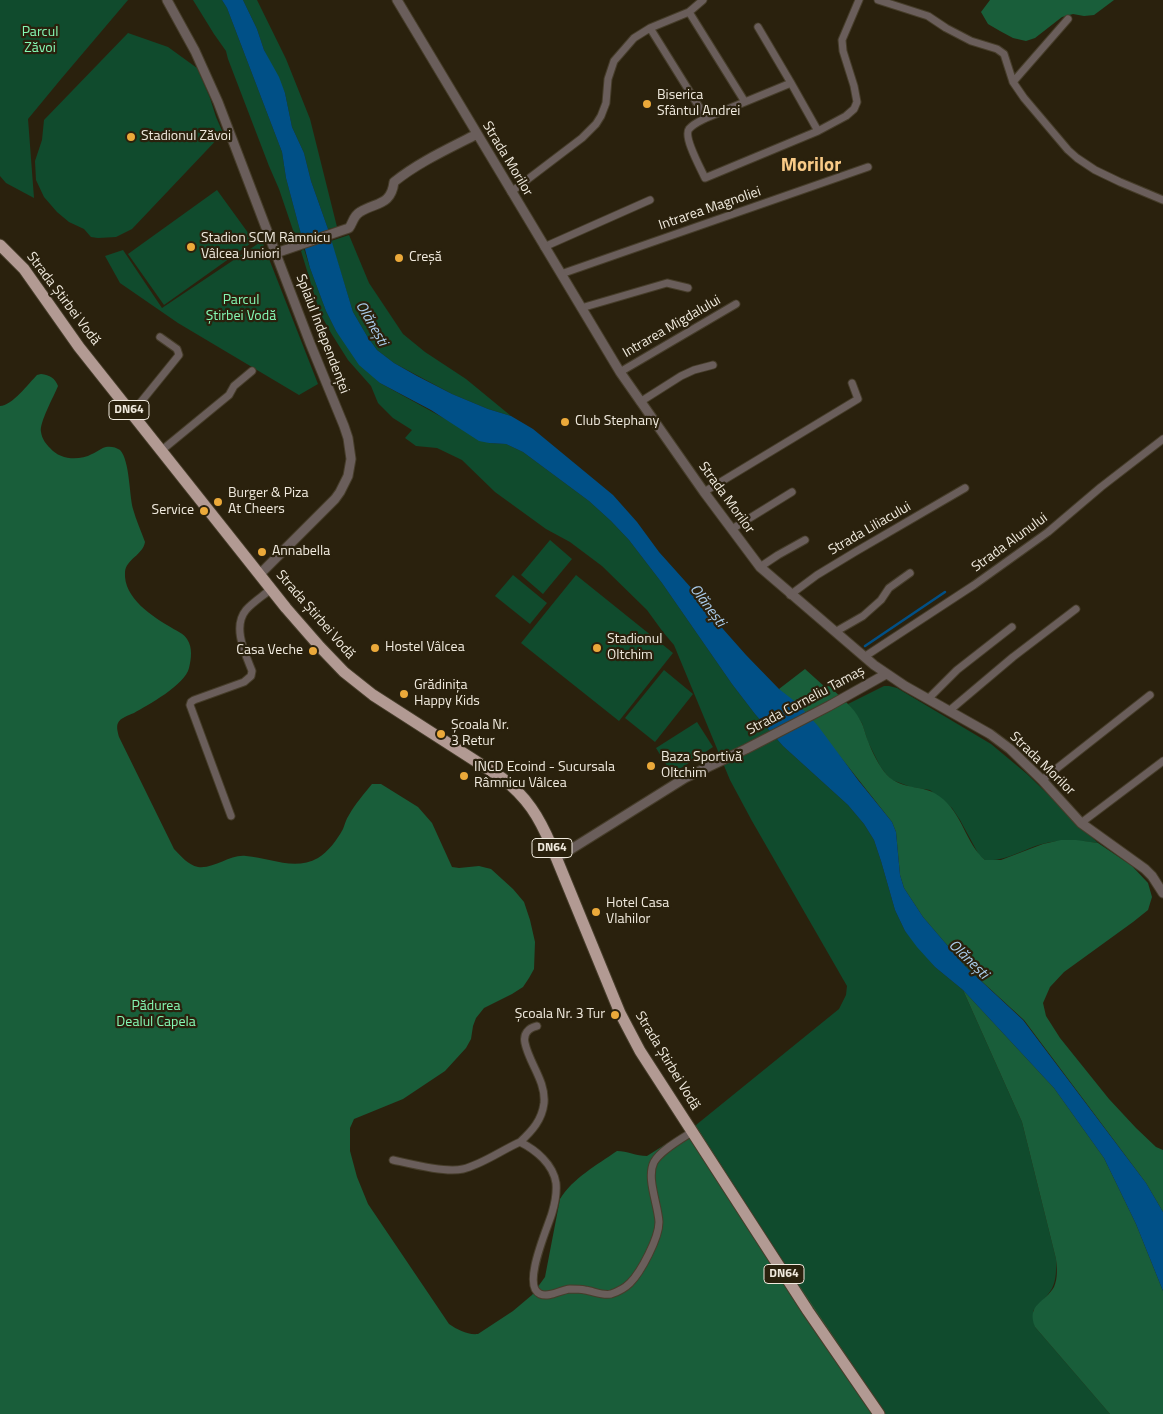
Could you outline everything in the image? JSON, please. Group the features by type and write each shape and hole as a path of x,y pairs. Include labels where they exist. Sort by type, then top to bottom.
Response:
{"main road":[{"name":"Strada Știrbei Vodă","path":"0,245 24,269 68,332 271,589 332,660 386,705 492,771 511,785 530,805 557,858 624,1020 640,1051 808,1311 879,1414"}],"street":[{"name":"Splaiul Independenței","path":"167,0 195,51 218,102 344,426 349,444 351,459 348,476 340,492 260,574"},
{"name":"Strada Morilor","path":"397,0 620,372 704,492 760,567 864,658 886,674 990,734 1010,749 1042,780 1081,823 1145,869 1163,892"},
{"path":"511,192 589,132 604,110 608,79 614,61 634,38 650,28 689,12 703,0"},
{"path":"791,83 693,125 687,132 688,139 705,178 818,131 846,116 854,109 857,102 843,51 842,40 859,0"},
{"path":"878,0 928,16 971,41 997,48 1004,54 1013,82 1024,98 1076,158 1095,170 1163,200"},
{"path":"689,12 745,102"},
{"path":"1013,82 1068,19"},
{"path":"650,28 706,118"},
{"path":"758,28 818,131"},
{"path":"276,253 348,228 352,224 354,217 360,212 388,199 393,190 394,182 402,175 428,159 477,134"},
{"name":"Intrarea Magnoliei","path":"561,274 868,167"},
{"path":"544,247 650,200"},
{"path":"581,308 667,282 688,288"},
{"name":"Intrarea Migdalului","path":"620,372 736,304"},
{"path":"132,413 178,354 177,349 160,337"},
{"path":"640,402 680,376 713,365"},
{"path":"162,450 229,395 234,386 252,371"},
{"path":"704,492 858,399 852,383"},
{"name":"Strada Alunului","path":"864,658 974,585 1048,532 1101,487 1163,439"},
{"name":"Strada Liliacului","path":"790,594 832,566 965,488"},
{"path":"732,529 792,492"},
{"path":"760,567 805,540"},
{"path":"835,632 863,616 877,605 889,588 910,573"},
{"path":"231,816 190,705 194,700 244,682 251,676 252,671 242,643 241,618 246,610 271,589"},
{"path":"949,712 1013,657 1076,609"},
{"path":"928,699 957,670 1012,627"},
{"name":"Strada Corneliu Tamaș","path":"557,858 685,778 746,749 886,674"},
{"path":"1042,780 1150,694"},
{"path":"1081,823 1163,761"},
{"path":"393,1160 449,1170 460,1170 473,1166 520,1142 533,1130 538,1122 544,1103 543,1091 525,1042 526,1033 531,1028 537,1026"},
{"path":"520,1142 528,1146 547,1163 556,1183 556,1198 535,1265 533,1286 541,1295 568,1289 609,1295 625,1287 636,1276 657,1234 659,1225 652,1179 654,1163 664,1151 692,1132"}],"green space":[{"name":"Parcul Zăvoi","path":"0,0 128,0 28,119 34,198 6,183 0,176"},
{"path":"193,0 222,0 227,8 282,152 286,178 302,238 296,239 279,189 226,51"},
{"path":"243,0 257,0 286,59 310,119 337,227 328,229 311,181 304,153 292,127 285,93"},
{"path":"990,0 1114,0 1094,15 1073,14 1062,17 1035,38 1026,41 1013,38 988,24 981,12"},
{"name":"Stadionul Zăvoi","path":"128,33 168,47 197,68 223,133 132,229 116,237 91,237 84,229 69,222 57,212 44,197 36,180 35,161 42,140 44,120"},
{"name":"Stadion SCM Râmnicu Vâlcea Juniori","path":"217,190 254,241 164,305 128,254"},
{"path":"349,235 369,283 403,334 425,352 466,379 511,416 452,394 394,363 377,350 353,312 331,241"},
{"name":"Parcul Știrbei Vodă","path":"262,241 318,384 299,395 178,323 120,283 105,256 123,250 162,308"},
{"path":"304,249 326,311 336,331 380,383 489,443 506,444 523,452 589,501 611,521 629,540 662,583 755,714 783,746 848,805 864,824 874,840 895,910 905,931 935,967 963,990 1022,1122 1056,1259 1056,1277 1052,1288 1033,1311 1035,1327 1110,1414 886,1414 766,1235 696,1125 839,1009 846,995 847,986 730,780 674,645 647,610 602,566 570,542 546,529 495,492 462,460 437,448 416,446 405,438 412,430 393,418 378,403 371,386 348,360 320,313 301,251"},
{"name":"Pădurea Dealul Capela","path":"41,374 52,377 58,386 44,416 41,428 43,439 54,452 64,457 81,458 102,448 113,447 120,450 123,455 126,462 133,509 145,542 144,546 126,568 126,581 129,590 141,606 184,636 190,646 189,668 181,681 156,700 123,718 117,726 119,737 174,849 188,862 198,867 210,866 240,856 291,864 309,862 318,858 332,845 343,829 351,811 372,784 381,784 418,807 432,823 452,867 479,866 491,869 524,902 535,942 534,969 523,987 484,1008 476,1018 471,1039 466,1048 445,1071 403,1099 354,1119 350,1128 350,1151 357,1177 368,1204 449,1324 463,1332 478,1334 513,1311 532,1295 545,1277 560,1199 578,1178 617,1151 647,1156 696,1125 766,1235 886,1414 0,1414 0,406 10,402 37,375"},
{"path":"550,540 572,559 543,594 521,575"},
{"path":"513,575 547,603 530,624 495,596"},
{"name":"Stadionul Oltchim","path":"576,575 673,653 619,721 521,643"},
{"path":"805,669 825,687 829,686 854,711 863,725 874,754 887,775 906,786 927,790 939,796 954,811 978,853 985,860 1001,860 1043,844 1061,840 1098,843 1132,866 1148,883 1152,897 1148,910 1064,972 1050,987 1043,1003 1046,1016 1060,1038 1109,1099 1156,1147 1163,1150 1163,1212 1146,1183 1024,1020 965,966 923,917 904,888 900,875 896,832 892,822 839,755 779,689"},
{"path":"664,670 693,694 655,742 625,718"},
{"path":"884,686 897,688 991,744 1027,774 1098,843 1049,842 1000,859 985,860 979,855 952,808 930,790 911,787 892,780 880,766 868,742 862,723 848,704"},
{"path":"697,722 713,747 672,774 656,748"},
{"path":"963,990 1054,1088 1104,1158 1136,1224 1163,1291 1163,1414 1110,1414 1035,1327 1033,1313 1035,1308 1055,1284 1057,1273 1056,1259 1022,1122"}],"water":[{"path":"222,0 243,0 257,29 264,50 279,77 285,93 292,127 304,153 311,181 328,229 353,312 377,350 394,363 452,394 511,416 533,429 613,495 746,655 779,689 797,703 818,726 892,822 896,832 900,875 904,888 923,917 965,966 1023,1020 1146,1183 1163,1212 1163,1291 1136,1224 1104,1158 1054,1088 963,990 935,967 917,947 905,931 895,910 874,840 864,824 848,805 783,746 755,714 662,583 629,540 589,501 523,452 506,444 479,441 431,410 380,383 359,365 336,331 326,311 310,268 286,178 282,152 227,8"}],"waterway":[{"path":"865,646 945,592"}],"place":[{"name":"Biserica Sfântul Andrei","path":"647,104"},
{"name":"Stadionul Zăvoi","path":"131,137"},
{"name":"Stadion SCM Râmnicu Vâlcea Juniori","path":"191,247"},
{"name":"Creșă","path":"399,258"},
{"name":"Club Stephany","path":"565,422"},
{"name":"Burger & Piza At Cheers","path":"218,502"},
{"name":"Service","path":"204,511"},
{"name":"Annabella","path":"262,552"},
{"name":"Hostel Vâlcea","path":"375,648"},
{"name":"Stadionul Oltchim","path":"597,648"},
{"name":"Casa Veche","path":"313,651"},
{"name":"Grădinița Happy Kids","path":"404,694"},
{"name":"Școala Nr. 3 Retur","path":"441,734"},
{"name":"Baza Sportivă Oltchim","path":"651,766"},
{"name":"INCD Ecoind - Sucursala Râmnicu Vâlcea","path":"464,776"},
{"name":"Hotel Casa Vlahilor","path":"596,912"},
{"name":"Școala Nr. 3 Tur","path":"615,1015"}],"district":[{"name":"Morilor","path":"811,166"}],"water label":[{"name":"Olănești","path":"371,324"},
{"name":"Olănești","path":"707,606"},
{"name":"Olănești","path":"968,960"}]}
